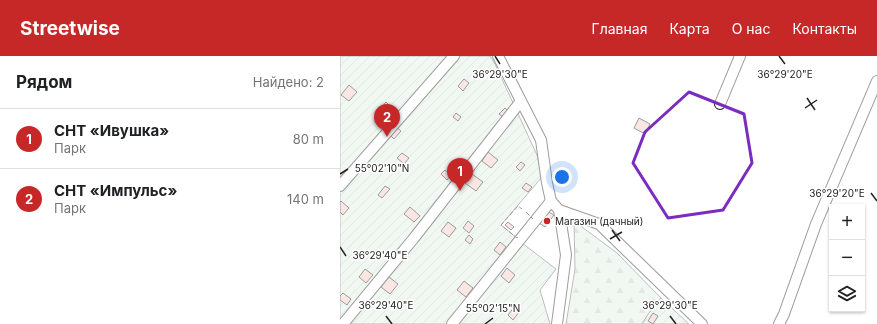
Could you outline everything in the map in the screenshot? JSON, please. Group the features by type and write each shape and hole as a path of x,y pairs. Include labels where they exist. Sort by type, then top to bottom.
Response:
{"street":[{"path":"340,186 454,56"},
{"path":"498,56 541,140 551,200 559,210 566,255 557,324"},
{"path":"720,104 740,56"},
{"path":"779,324 784,314 816,224 877,81"},
{"path":"343,324 414,238 521,101"},
{"path":"452,324 551,200"},
{"path":"559,210 599,224 702,324"}],"highlighted area":[{"path":"689,92 744,114 752,163 723,210 668,218 633,163 645,132"}],"green space":[{"path":"340,56 490,56 537,155 542,177 501,225 517,238 448,324 340,324"},
{"path":"574,221 617,253 661,298 642,324 566,324 575,269"},
{"path":"522,243 556,269 540,290 550,324 458,324"},
{"path":"661,298 689,324 642,324"}],"building":[{"path":"464,79 469,83 463,91 458,86"},
{"path":"349,85 357,92 349,101 341,95"},
{"path":"386,102 395,111 389,118 380,109"},
{"path":"505,108 508,111 503,117 499,114"},
{"path":"456,113 461,117 458,121 453,117"},
{"path":"639,118 650,124 645,134 634,128"},
{"path":"395,126 401,131 394,139 388,133"},
{"path":"488,152 498,160 491,168 482,161"},
{"path":"402,153 409,158 404,164 397,158"},
{"path":"521,162 525,165 520,171 516,167"},
{"path":"445,170 451,175 447,180 441,174"},
{"path":"472,174 483,182 476,191 465,183"},
{"path":"526,183 532,187 528,192 522,188"},
{"path":"385,186 390,189 382,198 378,195"},
{"path":"341,201 349,208 343,215 340,212"},
{"path":"410,207 420,216 414,222 404,214"},
{"path":"547,211 554,215 545,227 539,223"},
{"path":"468,221 474,226 469,233 463,228"},
{"path":"448,222 456,228 449,237 441,231"},
{"path":"508,222 514,227 511,230 505,225"},
{"path":"469,235 473,239 470,244 465,240"},
{"path":"500,242 506,247 500,255 494,250"},
{"path":"507,268 515,275 509,283 501,276"},
{"path":"365,269 373,275 366,283 359,277"},
{"path":"389,277 398,284 390,294 381,287"},
{"path":"464,281 473,288 466,297 457,290"},
{"path":"343,293 351,299 347,305 340,300 340,296"},
{"path":"515,306 520,311 513,320 508,315"},
{"path":"653,313 658,316 653,324 648,321"}],"fence":[{"path":"518,237 517,238 501,225 518,206 522,209"},
{"path":"526,212 533,219"}],"place":[{"name":"СНТ «Импульс»","path":"387,137"},
{"name":"СНТ «Ивушка»","path":"460,191"},
{"name":"Магазин (дачный)","path":"547,221"}]}
